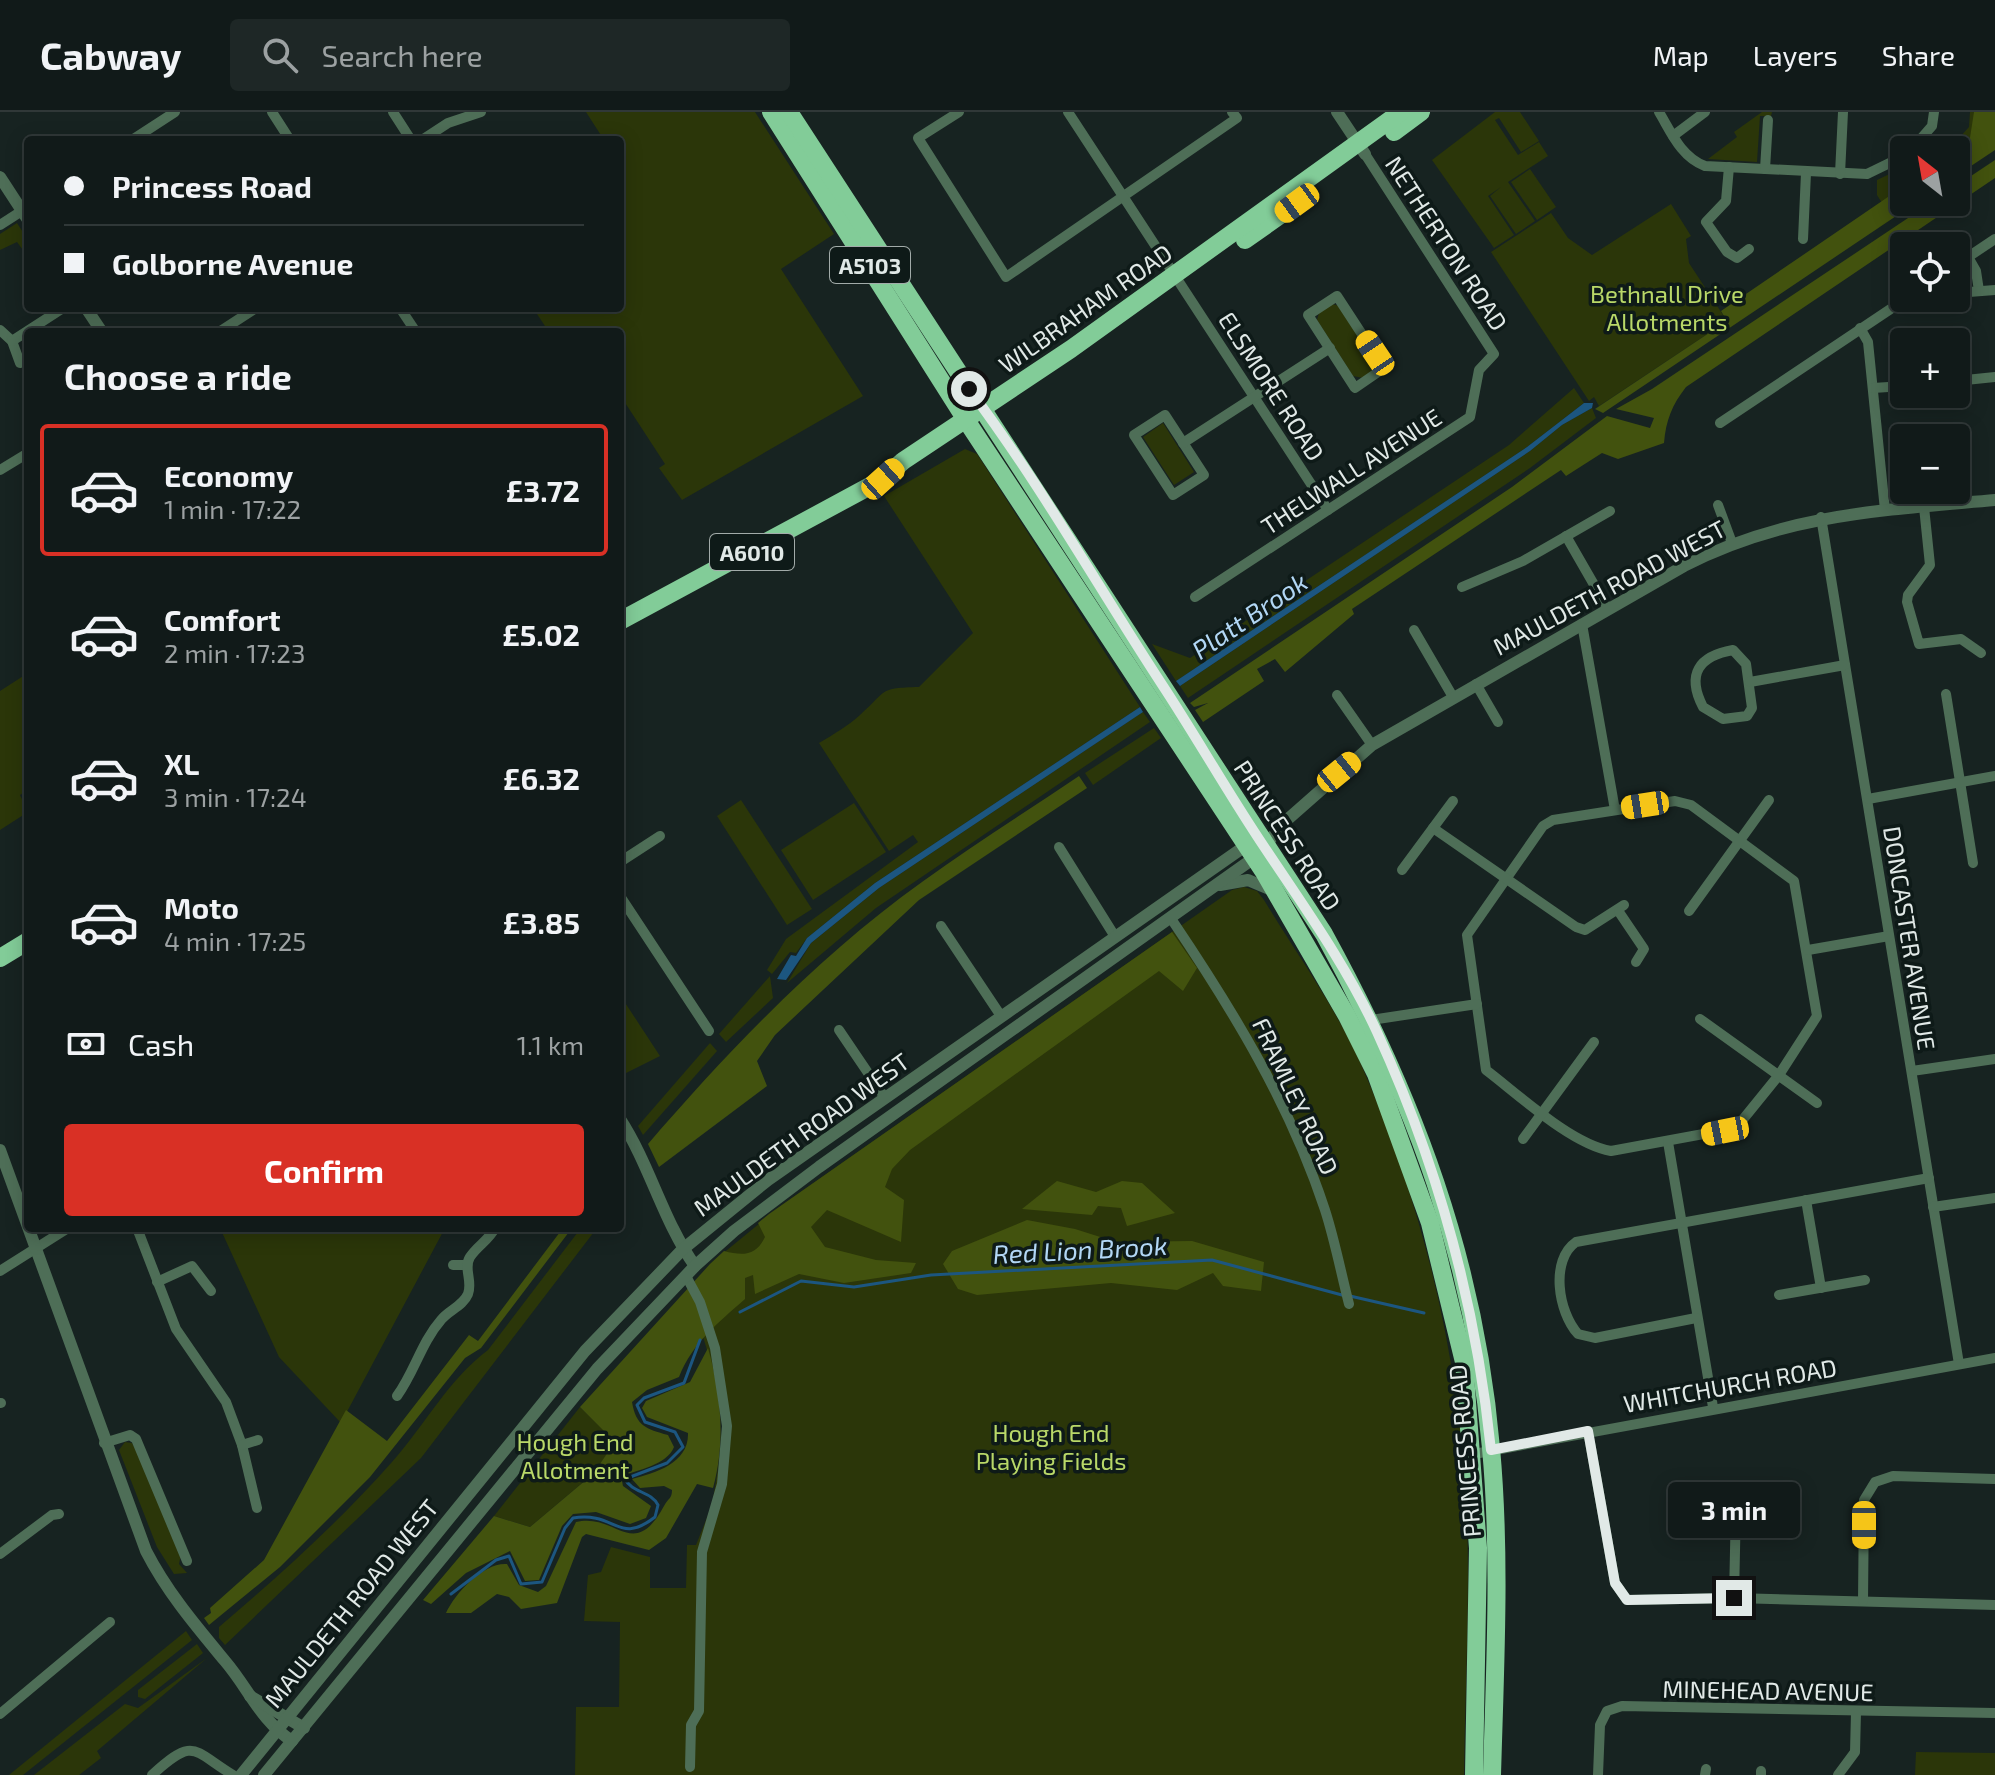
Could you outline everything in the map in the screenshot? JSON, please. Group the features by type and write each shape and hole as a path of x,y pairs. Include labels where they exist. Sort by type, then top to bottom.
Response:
{"highway":[{"name":"PRINCESS ROAD","path":"771,112 970,425 1153,686 1256,847 1324,934 1371,1020 1419,1132 1447,1217 1474,1326 1482,1452 1474,1775"},
{"name":"PRINCESS ROAD","path":"789,112 986,414 1153,686"},
{"name":"WILBRAHAM ROAD","path":"1362,149 1401,112"},
{"name":"WILBRAHAM ROAD","path":"624,619 883,479 903,461 970,425 1362,149 1421,112"},
{"name":"PRINCESS ROAD","path":"1256,847 1274,891 1358,1037 1417,1181 1464,1362 1482,1452 1497,1554 1492,1775"},
{"path":"0,958 24,943"}],"street":[{"path":"138,136 175,112"},
{"path":"272,112 287,136"},
{"path":"393,112 408,136"},
{"path":"428,136 448,123 481,112"},
{"path":"959,112 918,138 1006,277 1237,118 1232,112"},
{"name":"ELSMORE ROAD","path":"1068,112 1328,510"},
{"path":"1337,112 1362,149"},
{"path":"1659,112 1693,162 1840,174 1867,174 1890,163"},
{"path":"1673,136 1705,112"},
{"path":"1840,174 1843,112"},
{"path":"1923,136 1932,126 1934,112"},
{"path":"1765,169 1768,120"},
{"name":"NETHERTON ROAD","path":"1362,149 1494,354"},
{"path":"1729,167 1726,201 1706,222 1727,252 1737,258 1749,249"},
{"path":"1803,239 1806,173"},
{"path":"0,177 24,210"},
{"path":"0,225 24,214"},
{"path":"1970,256 1995,239"},
{"path":"1970,260 1976,271 1979,291"},
{"path":"1970,292 1995,290"},
{"path":"1337,296 1384,368 1355,388 1330,348 1308,315 1337,296"},
{"path":"1720,423 1890,309"},
{"path":"32,328 57,312"},
{"path":"225,328 250,312"},
{"path":"1860,328 1868,342 1885,510"},
{"path":"0,330 12,341 20,363"},
{"path":"12,341 24,333"},
{"path":"1183,443 1330,348"},
{"name":"THELWALL AVENUE","path":"1195,597 1470,417 1479,370 1494,354"},
{"path":"1970,380 1995,377"},
{"path":"1873,388 1890,387"},
{"path":"1165,415 1183,443 1204,475 1173,495 1134,435 1165,415"},
{"path":"0,470 24,455"},
{"name":"MAULDETH ROAD WEST","path":"264,1775 597,1369 690,1271 734,1231 819,1167 1215,886 1372,745 1608,609 1732,543 1821,517 1995,500"},
{"path":"1718,505 1732,543"},
{"path":"1924,507 1930,565 1908,595 1915,645 1961,639 1981,653"},
{"path":"1465,579 1523,561 1610,511"},
{"name":"DONCASTER AVENUE","path":"1821,517 1959,1364"},
{"path":"1566,536 1608,609"},
{"path":"1582,624 1615,810"},
{"path":"1414,630 1453,697"},
{"path":"1733,650 1746,664 1750,682 1752,708 1747,716 1723,719 1703,707 1694,676 1698,665 1707,657 1733,650"},
{"path":"1750,682 1845,665"},
{"path":"1476,684 1498,722"},
{"path":"1946,694 1973,863"},
{"path":"1337,695 1372,745"},
{"path":"1868,799 1960,785 1995,776"},
{"path":"1689,911 1769,800"},
{"path":"1402,870 1453,801"},
{"path":"1685,802 1741,839 1794,881 1817,1016 1779,1075 1736,1128 1611,1151 1598,1149 1543,1114 1486,1070 1467,935 1543,826 1553,820 1615,810 1685,802"},
{"path":"1433,828 1585,930 1622,908 1644,949 1636,962"},
{"path":"624,859 660,836"},
{"path":"1059,847 1125,951"},
{"name":"MAULDETH ROAD WEST","path":"241,1775 585,1351 683,1249 768,1180 1114,935 1256,847"},
{"path":"1215,886 1248,880 1274,891"},
{"path":"624,902 709,1031"},
{"name":"FRAMLEY ROAD","path":"1172,920 1230,1006 1278,1096 1325,1209 1349,1304"},
{"path":"941,926 1001,1016"},
{"path":"1808,950 1889,936"},
{"path":"1371,1020 1477,1004"},
{"path":"1700,1019 1817,1103"},
{"path":"839,1030 885,1098"},
{"path":"1523,1139 1594,1042"},
{"path":"1912,1071 1995,1059"},
{"path":"624,1124 647,1165 683,1249 715,1348 725,1397 727,1458 718,1506 703,1545 699,1711 691,1725 690,1767"},
{"path":"1668,1142 1713,1407"},
{"path":"0,1150 24,1217"},
{"path":"1696,1318 1595,1338 1585,1337 1574,1329 1567,1315 1559,1266 1564,1251 1576,1242 1929,1178"},
{"path":"1933,1207 1995,1198"},
{"path":"1806,1200 1821,1288"},
{"path":"29,1232 146,1551 160,1578 250,1696 261,1716 292,1741"},
{"path":"0,1271 61,1232"},
{"path":"138,1232 176,1329 226,1402 242,1445 257,1508"},
{"path":"397,1396 417,1365 421,1347 470,1290 467,1265 492,1232"},
{"path":"453,1265 467,1265"},
{"path":"157,1282 192,1266 211,1291"},
{"path":"1779,1295 1865,1280"},
{"name":"WHITCHURCH ROAD","path":"1482,1452 1713,1407 1995,1358"},
{"path":"1588,1431 1615,1583 1627,1600 1734,1598 1995,1605"},
{"path":"104,1443 130,1435 136,1439 187,1561"},
{"path":"242,1445 258,1440"},
{"path":"1863,1601 1864,1500 1875,1482 1893,1476 1995,1479"},
{"path":"1688,1503 1785,1504"},
{"path":"1734,1598 1736,1504"},
{"path":"0,1554 52,1515 59,1514"},
{"path":"2,1709 110,1622"},
{"path":"250,1696 304,1728"},
{"name":"MINEHEAD AVENUE","path":"1598,1775 1600,1725 1607,1711 1622,1706 1995,1713"},
{"path":"1838,1775 1855,1752 1856,1712"},
{"path":"152,1775 173,1756 191,1750 208,1755 233,1775"}],"green space":[{"path":"586,112 755,112 834,234 781,269 863,396 682,500 659,468 665,464 624,401 624,328 546,328 536,312 624,312 624,136 601,136"},
{"path":"1495,112 1520,112 1539,141 1521,152 1499,118 1495,120 1518,155 1539,142 1548,156 1508,182 1535,221 1516,234 1490,196 1501,187 1488,196 1514,235 1494,248 1432,160"},
{"path":"1762,112 1772,112 1771,116 1760,116 1757,162 1708,159 1737,137 1734,132"},
{"path":"1970,112 1995,112 1995,143 1970,147 1970,136 1961,136 1969,127"},
{"path":"1974,112 1995,112 1995,150 1970,167"},
{"path":"1995,160 1995,178 1970,195 1970,177"},
{"path":"1530,169 1556,207 1537,220 1511,182"},
{"path":"1890,174 1889,214 1877,195 1877,180"},
{"path":"1890,196 1890,216 1896,216 1603,413 1595,409 1727,321 1721,311"},
{"name":"Bethnall Drive Allotments","path":"1671,204 1691,236 1686,239 1689,263 1727,321 1599,406 1594,397 1589,401 1491,252 1551,213 1568,238 1592,255"},
{"path":"1911,216 1939,216 1915,232 1890,232 1890,249 1686,387 1670,413 1664,443 1618,459 1602,453 1566,476 1561,470 1352,609 1354,614 1285,672 1275,659 1257,669 1264,681 1203,722 1195,710 1208,703 1194,707 1190,703 1512,487 1607,416 1650,428 1654,418 1616,409 1652,389"},
{"path":"17,223 24,234 24,252 17,242 0,250 0,234"},
{"path":"1332,304 1340,306 1376,361 1374,370 1363,378 1353,376 1317,320 1319,313"},
{"path":"1574,388 1584,403 1527,447 1176,681 1152,644 1190,658 1509,445"},
{"path":"1592,408 1596,418 1530,468 1188,698 1180,686 1530,451 1562,425"},
{"path":"1163,423 1194,472 1174,485 1143,437"},
{"path":"965,449 977,454 1140,707 875,883 807,938 796,953 790,952 772,974 767,970 786,939 918,842 913,835 889,851 819,743 851,723 885,692 919,687 973,633 884,496"},
{"path":"24,676 24,792 20,795 24,815 0,830 0,691"},
{"path":"1143,712 1150,722 876,908 787,983 811,943 879,888"},
{"path":"1154,728 1161,738 1093,785 1085,773"},
{"path":"1079,776 1087,788 919,900 775,1035 757,1061 767,1086 659,1167 648,1144 711,1073 812,972 922,882"},
{"path":"741,800 812,909 787,925 717,816"},
{"path":"854,803 886,852 813,900 781,850"},
{"name":"Hough End Playing Fields","path":"1244,887 1257,891 1264,900 1350,1041 1403,1172 1435,1286 1457,1402 1467,1520 1464,1775 575,1775 576,1707 619,1707 620,1622 584,1621 588,1575 601,1572 611,1547 650,1557 650,1588 686,1588 687,1545 696,1545 712,1505 723,1438 721,1396 700,1327 710,1264 782,1205 1232,890"},
{"path":"1172,932 1197,968 1183,991 1159,971 910,1150 892,1169 885,1187 904,1200 901,1242 827,1210 811,1227 825,1247 876,1260 916,1263 911,1273 844,1283 799,1274 755,1294 753,1275 745,1278 745,1299 699,1343 679,1377 647,1390 632,1402 639,1421 668,1435 674,1447 659,1463 621,1476 623,1486 651,1506 646,1518 630,1524 596,1512 573,1514 562,1526 539,1580 525,1581 510,1551 466,1573 431,1604 423,1600 494,1516 530,1527 593,1474 615,1442 580,1407 724,1251 743,1254 753,1251 765,1237 758,1223 769,1214"},
{"path":"770,976 773,998 726,1042 719,1034"},
{"path":"624,1001 660,1056 624,1074"},
{"path":"710,1043 717,1051 643,1135 638,1126"},
{"path":"1057,1181 1096,1192 1122,1181 1142,1183 1175,1213 1127,1226 1121,1208 1098,1206 1092,1215 1022,1209"},
{"path":"1027,1220 1075,1229 1116,1242 1192,1241 1264,1262 1261,1291 1223,1286 1213,1273 1177,1290 1111,1283 977,1295 958,1289 943,1264 952,1251"},
{"path":"222,1232 443,1232 341,1423 279,1357"},
{"path":"560,1232 569,1232 481,1348 465,1358 370,1477 280,1567 209,1625 204,1618 211,1613 210,1608 264,1560 346,1410 387,1441 469,1335 478,1341"},
{"path":"578,1232 594,1232 421,1458 225,1645 219,1638 219,1627 351,1506 404,1448 461,1375 488,1350"},
{"path":"708,1348 720,1418 717,1470 713,1488 697,1484 666,1538 649,1550 586,1534 582,1537 557,1603 521,1609 509,1597 497,1594 471,1613 446,1613 471,1580 498,1565 507,1564 519,1585 538,1592 546,1586 576,1522 602,1523 633,1533 643,1531 653,1523 671,1497 672,1490 664,1486 640,1488 632,1479 661,1470 677,1459 687,1443 688,1433 647,1417 642,1408 646,1401 690,1382"},
{"name":"Hough End Allotment","path":"580,1407 616,1442 593,1474 530,1527 494,1516"},
{"path":"125,1442 132,1443 138,1454 181,1554 179,1564 187,1573 174,1574 157,1547 119,1450"},
{"path":"186,1631 192,1640 23,1775 9,1775"},
{"path":"197,1644 203,1653 145,1699 138,1697 138,1690"},
{"path":"207,1658 97,1751 101,1758 79,1775 34,1775 125,1704 138,1708"},
{"path":"1916,1752 1995,1753 1995,1775 1915,1775"}],"water":[{"path":"1584,403 1593,403 1592,408 1562,425 1530,451 1180,686 1176,681 1527,447"},
{"path":"1140,707 1143,712 879,888 811,943 786,980 777,979 791,955 796,956 807,938 875,883"}],"waterway":[{"name":"Red Lion Brook","path":"740,1312 801,1281 854,1287 931,1275 1212,1260 1342,1295"},
{"name":"Red Lion Brook","path":"1350,1296 1424,1313"},
{"path":"451,1594 496,1560 509,1556 521,1584 542,1582 565,1528 573,1518 587,1517 633,1528 655,1517 658,1505 655,1500 632,1487 625,1479 667,1463 683,1447 675,1432 645,1422 637,1405 644,1398 684,1383 700,1340"}],"route":[{"path":"969,389 1054,515 1258,837 1324,934 1378,1032 1419,1132 1447,1217 1474,1326 1491,1450 1588,1431 1615,1583 1623,1597 1627,1600 1734,1598"}],"water label":[{"name":"Platt Brook","path":"1249,615"}]}
